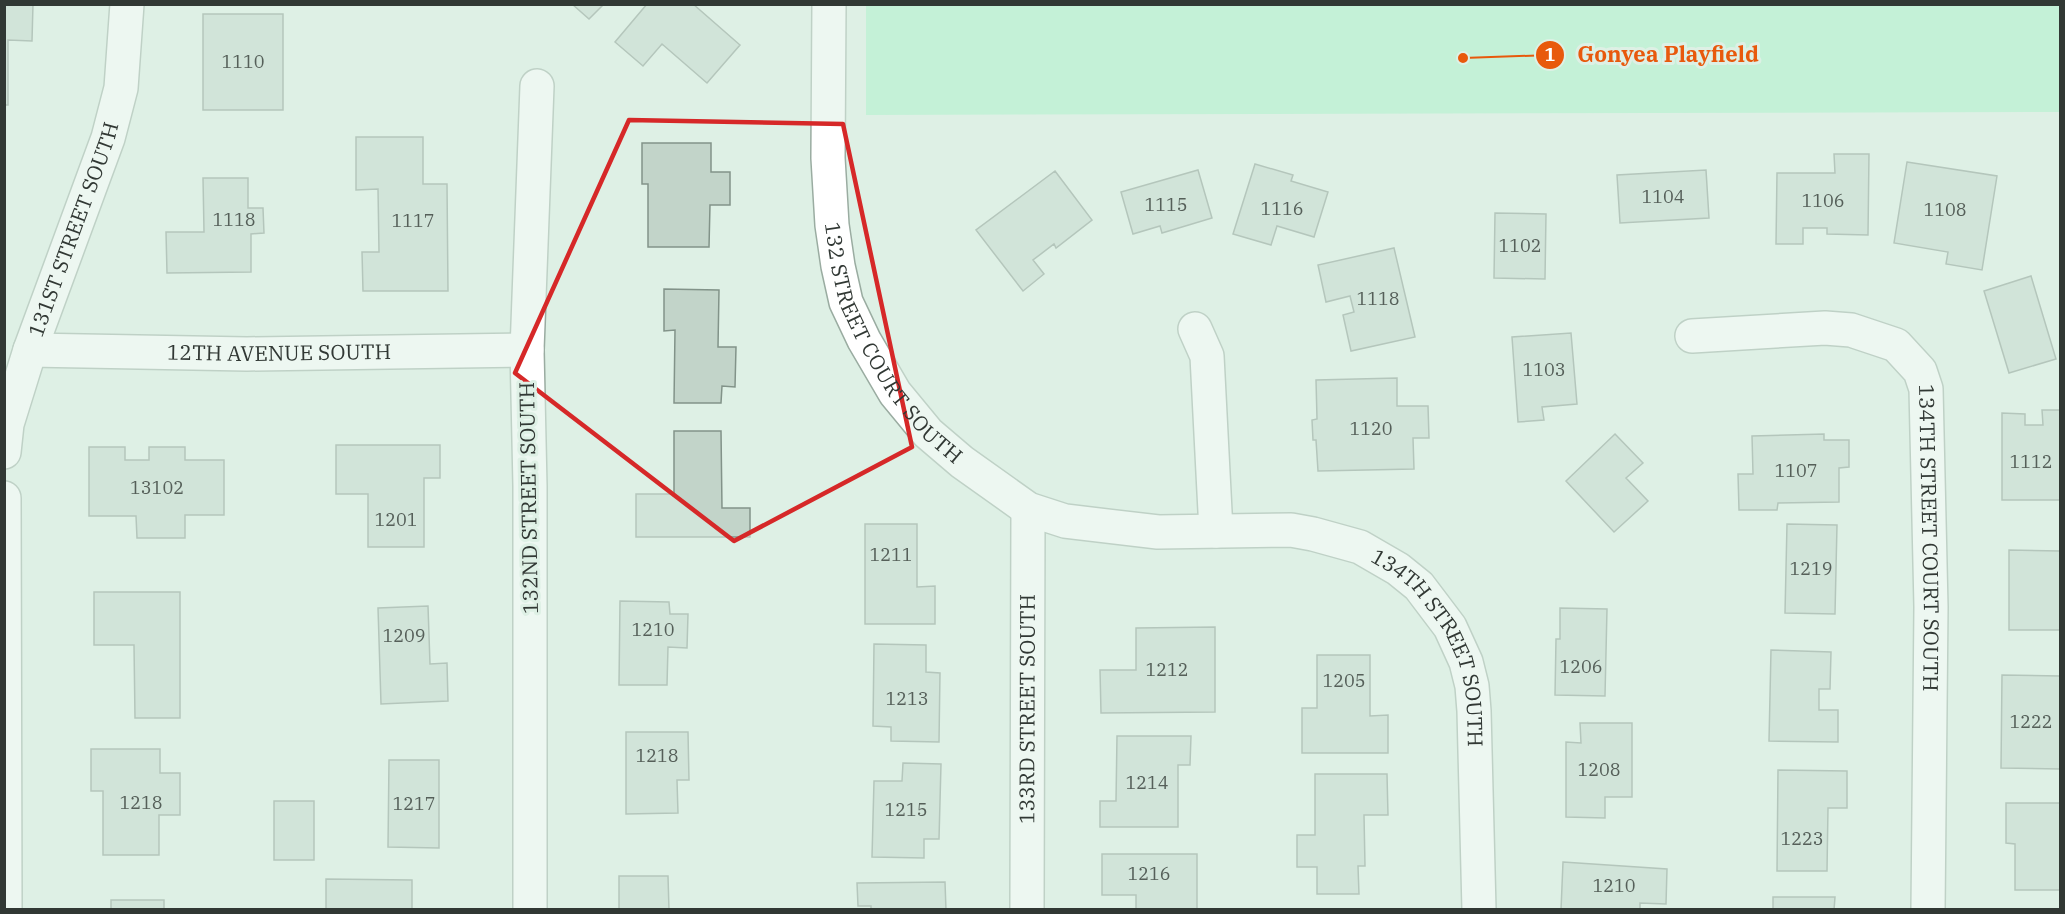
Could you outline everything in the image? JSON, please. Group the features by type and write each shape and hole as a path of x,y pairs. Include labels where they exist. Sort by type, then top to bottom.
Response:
{"street":[{"name":"131ST STREET SOUTH","path":"4,452 7,424 30,350 108,138 121,88 127,4"},
{"name":"132 STREET COURT SOUTH","path":"829,4 829,190 838,266 846,302 864,340 896,393 928,433 962,462 1028,509"},
{"name":"132ND STREET SOUTH","path":"531,909 530,486 527,350 537,86"},
{"name":"134TH STREET COURT SOUTH","path":"1692,336 1825,328 1851,330 1896,345 1920,371 1926,389 1931,607 1928,909"},
{"path":"1028,509 1065,521 1158,532 1216,531 1207,356 1195,329"},
{"name":"12TH AVENUE SOUTH","path":"30,350 247,354 527,350"},
{"path":"4,498 5,909"},
{"name":"133RD STREET SOUTH","path":"1027,909 1028,509"},
{"name":"134TH STREET SOUTH","path":"1216,531 1291,530 1360,547 1398,569 1419,586 1450,627 1466,662 1474,711 1479,909"}],"highlighted area":[{"path":"629,120 843,124 912,447 734,541 515,373"}],"green space":[{"path":"866,5 2060,5 2060,112 866,115"}],"building":[{"path":"4,4 33,4 32,41 8,40 8,105 4,105"},
{"path":"572,4 604,4 589,19"},
{"path":"647,4 693,4 740,45 707,83 662,44 643,66 615,42"},
{"path":"203,14 283,14 283,110 203,110"},
{"path":"356,137 423,137 423,184 447,184 448,291 363,291 362,252 379,252 378,189 356,190"},
{"path":"642,143 711,143 711,172 730,172 730,205 710,205 709,247 648,247 648,184 642,184"},
{"path":"1834,154 1869,154 1868,235 1827,234 1827,228 1803,228 1803,244 1776,244 1777,173 1835,173"},
{"path":"1907,162 1997,176 1982,270 1946,264 1948,252 1894,243"},
{"path":"1255,164 1293,175 1291,181 1328,192 1314,237 1277,226 1271,245 1233,234"},
{"path":"1198,170 1212,218 1162,233 1160,226 1133,234 1121,192"},
{"path":"1706,170 1709,218 1620,223 1617,175"},
{"path":"1055,171 1092,220 1056,248 1054,244 1033,260 1044,274 1023,291 976,230"},
{"path":"203,178 248,178 248,208 263,208 264,233 251,234 251,272 167,273 166,232 204,232"},
{"path":"1495,213 1546,214 1545,279 1494,278"},
{"path":"1394,248 1415,337 1351,351 1343,315 1354,312 1350,296 1326,302 1318,265"},
{"path":"2031,276 2056,359 2009,373 1984,291"},
{"path":"664,289 719,290 718,347 736,347 735,387 722,386 721,403 674,403 675,330 664,331"},
{"path":"1571,333 1577,404 1542,407 1544,420 1518,422 1512,337"},
{"path":"1397,378 1397,406 1428,406 1429,438 1413,438 1414,469 1318,471 1312,420 1317,419 1316,380"},
{"path":"2042,410 2060,410 2060,500 2002,500 2002,413 2025,414 2025,425 2043,425"},
{"path":"674,431 721,431 722,508 750,508 750,537 636,537 636,494 674,494"},
{"path":"1615,434 1643,463 1626,478 1648,501 1614,532 1566,481"},
{"path":"1824,434 1824,440 1849,440 1849,467 1839,468 1839,502 1778,503 1777,510 1739,510 1738,474 1753,474 1752,436"},
{"path":"336,445 440,445 440,478 424,478 424,547 368,547 368,494 336,494"},
{"path":"89,447 125,447 125,460 149,460 149,447 185,447 185,460 224,460 224,515 185,515 185,538 137,538 136,516 89,516"},
{"path":"865,524 917,524 917,587 935,586 935,624 865,624"},
{"path":"1787,524 1837,525 1835,614 1785,613"},
{"path":"2009,550 2060,551 2060,630 2009,630"},
{"path":"94,592 180,592 180,718 135,718 134,645 94,645"},
{"path":"620,601 669,602 670,614 688,614 687,648 668,647 667,685 619,685"},
{"path":"428,606 430,664 447,663 448,701 381,704 378,608"},
{"path":"1560,608 1607,609 1605,696 1555,695 1556,639 1560,639"},
{"path":"1215,627 1215,712 1101,713 1100,670 1136,670 1136,628"},
{"path":"874,644 926,645 926,672 940,673 939,742 891,741 891,727 873,726"},
{"path":"1771,650 1831,652 1830,689 1819,689 1819,710 1838,710 1838,742 1769,741"},
{"path":"1317,655 1370,655 1370,716 1388,715 1388,753 1302,753 1302,708 1317,708"},
{"path":"2002,675 2060,676 2060,769 2001,768"},
{"path":"1580,723 1632,723 1632,797 1605,797 1605,818 1566,817 1566,742 1581,743"},
{"path":"626,732 688,732 689,780 677,780 678,813 626,814"},
{"path":"1117,736 1191,736 1190,765 1178,765 1178,827 1100,827 1100,801 1116,801"},
{"path":"91,749 160,749 160,773 180,773 180,815 159,815 159,855 103,855 103,791 91,791"},
{"path":"389,760 439,760 439,848 388,847"},
{"path":"903,763 941,764 939,839 924,839 924,858 872,857 874,781 902,781"},
{"path":"1778,770 1847,771 1847,808 1828,808 1827,871 1777,871"},
{"path":"1315,774 1387,774 1388,815 1364,815 1365,866 1358,866 1359,894 1317,894 1317,867 1297,867 1297,835 1315,835"},
{"path":"274,801 314,801 314,860 274,860"},
{"path":"2006,803 2060,803 2060,890 2015,890 2015,844 2006,843"},
{"path":"1102,854 1197,854 1197,910 1136,910 1136,895 1102,895"},
{"path":"1563,862 1667,869 1666,904 1640,903 1640,910 1561,910"},
{"path":"619,876 668,876 669,910 619,910"},
{"path":"326,879 412,880 412,910 326,910"},
{"path":"945,882 946,910 871,910 871,906 858,906 857,883"},
{"path":"1773,897 1835,897 1834,910 1773,910"},
{"path":"111,900 164,900 164,910 111,910"}],"place":[{"name":"Gonyea Playfield","path":"1463,58"}]}
